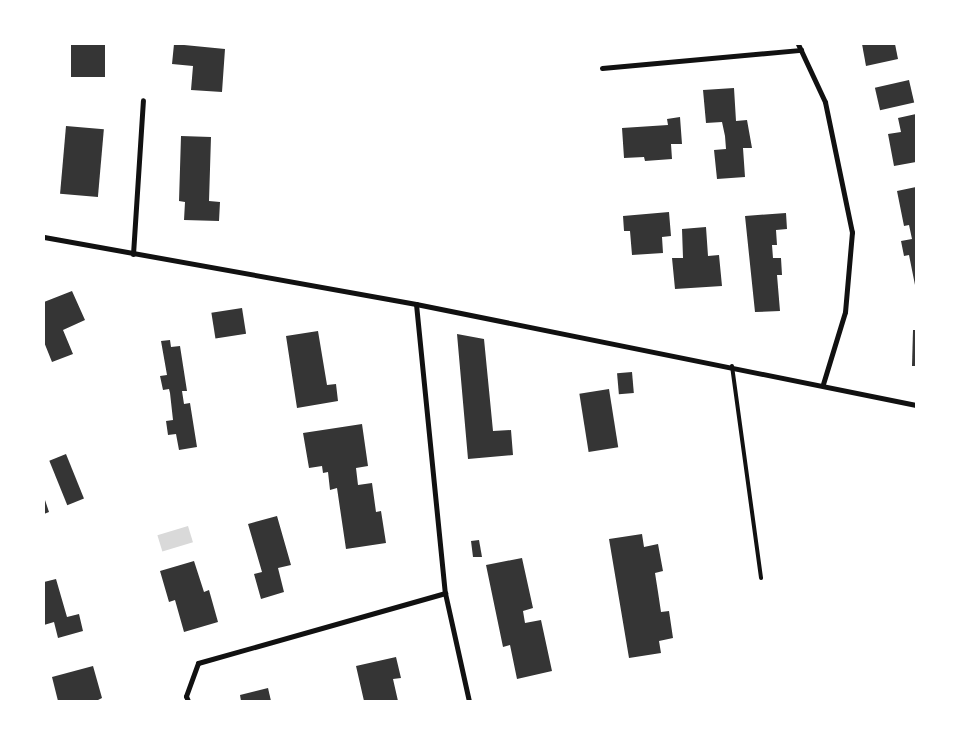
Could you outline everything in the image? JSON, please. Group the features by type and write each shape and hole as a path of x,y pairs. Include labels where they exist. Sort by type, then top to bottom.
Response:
{"street":[{"path":"798,44 825,102 852,232 845,312 823,384"},
{"path":"602,68 801,50"},
{"path":"133,254 143,100"},
{"path":"44,236 133,254 416,304 916,404"},
{"path":"416,304 445,593 468,701"},
{"path":"188,701 186,696 198,662 445,593"}],"lane":[{"path":"732,366 761,578"}],"shaded area":[{"path":"188,526 193,542 162,552 157,535"}],"building":[{"path":"71,44 105,44 105,77 71,77"},
{"path":"174,44 225,49 222,92 191,90 193,66 172,64"},
{"path":"862,44 895,44 898,59 866,66"},
{"path":"909,80 914,102 880,110 875,88"},
{"path":"734,88 736,121 747,120 752,148 743,148 745,177 717,179 714,150 726,149 725,136 722,122 706,123 703,90"},
{"path":"916,114 916,162 894,166 888,134 901,132 898,118"},
{"path":"680,117 682,144 671,144 672,159 645,161 644,157 624,158 622,128 668,125 667,119"},
{"path":"66,126 104,129 98,197 60,194"},
{"path":"181,136 211,137 209,201 220,202 219,221 184,220 185,202 179,201"},
{"path":"916,187 915,285 909,255 904,256 901,241 912,239 909,225 904,226 897,191"},
{"path":"669,212 671,236 662,237 663,253 632,255 630,231 624,231 623,216"},
{"path":"786,213 787,229 776,230 777,245 772,245 773,258 781,258 782,275 777,275 780,311 755,312 745,216"},
{"path":"706,227 708,256 719,255 722,286 675,289 672,258 683,258 682,229"},
{"path":"72,291 85,320 63,330 73,354 52,362 44,342 44,302"},
{"path":"242,308 246,334 215,339 211,313"},
{"path":"913,330 916,330 916,366 912,366"},
{"path":"318,331 327,385 336,384 338,401 297,408 286,336"},
{"path":"457,334 484,339 493,431 511,430 513,455 468,459"},
{"path":"170,340 171,347 180,346 187,391 182,391 184,404 190,403 197,447 179,450 176,434 168,435 166,421 173,420 170,393 169,389 163,390 160,376 167,375 161,341"},
{"path":"632,372 634,393 619,394 617,373"},
{"path":"609,389 618,447 589,452 579,394"},
{"path":"362,424 368,466 356,468 358,485 372,483 376,512 381,511 386,543 346,549 337,488 330,490 328,472 323,473 322,466 309,468 303,433"},
{"path":"66,454 84,499 67,505 49,461"},
{"path":"44,497 49,512 44,514"},
{"path":"277,516 291,565 278,568 284,592 261,599 254,574 262,572 248,524"},
{"path":"642,534 644,547 658,544 663,571 655,573 661,612 669,611 673,638 659,641 661,653 629,658 609,539"},
{"path":"479,540 482,557 473,557 471,541"},
{"path":"522,558 533,608 523,611 525,623 541,620 552,671 517,679 510,645 503,647 486,565"},
{"path":"194,561 204,592 209,590 218,622 184,632 175,600 169,602 160,571"},
{"path":"56,579 67,617 79,614 83,631 58,638 54,622 44,625 44,582"},
{"path":"396,657 401,678 393,679 398,701 364,701 356,666"},
{"path":"93,666 102,698 96,701 58,701 52,677"},
{"path":"268,688 271,701 241,701 240,695"}]}
